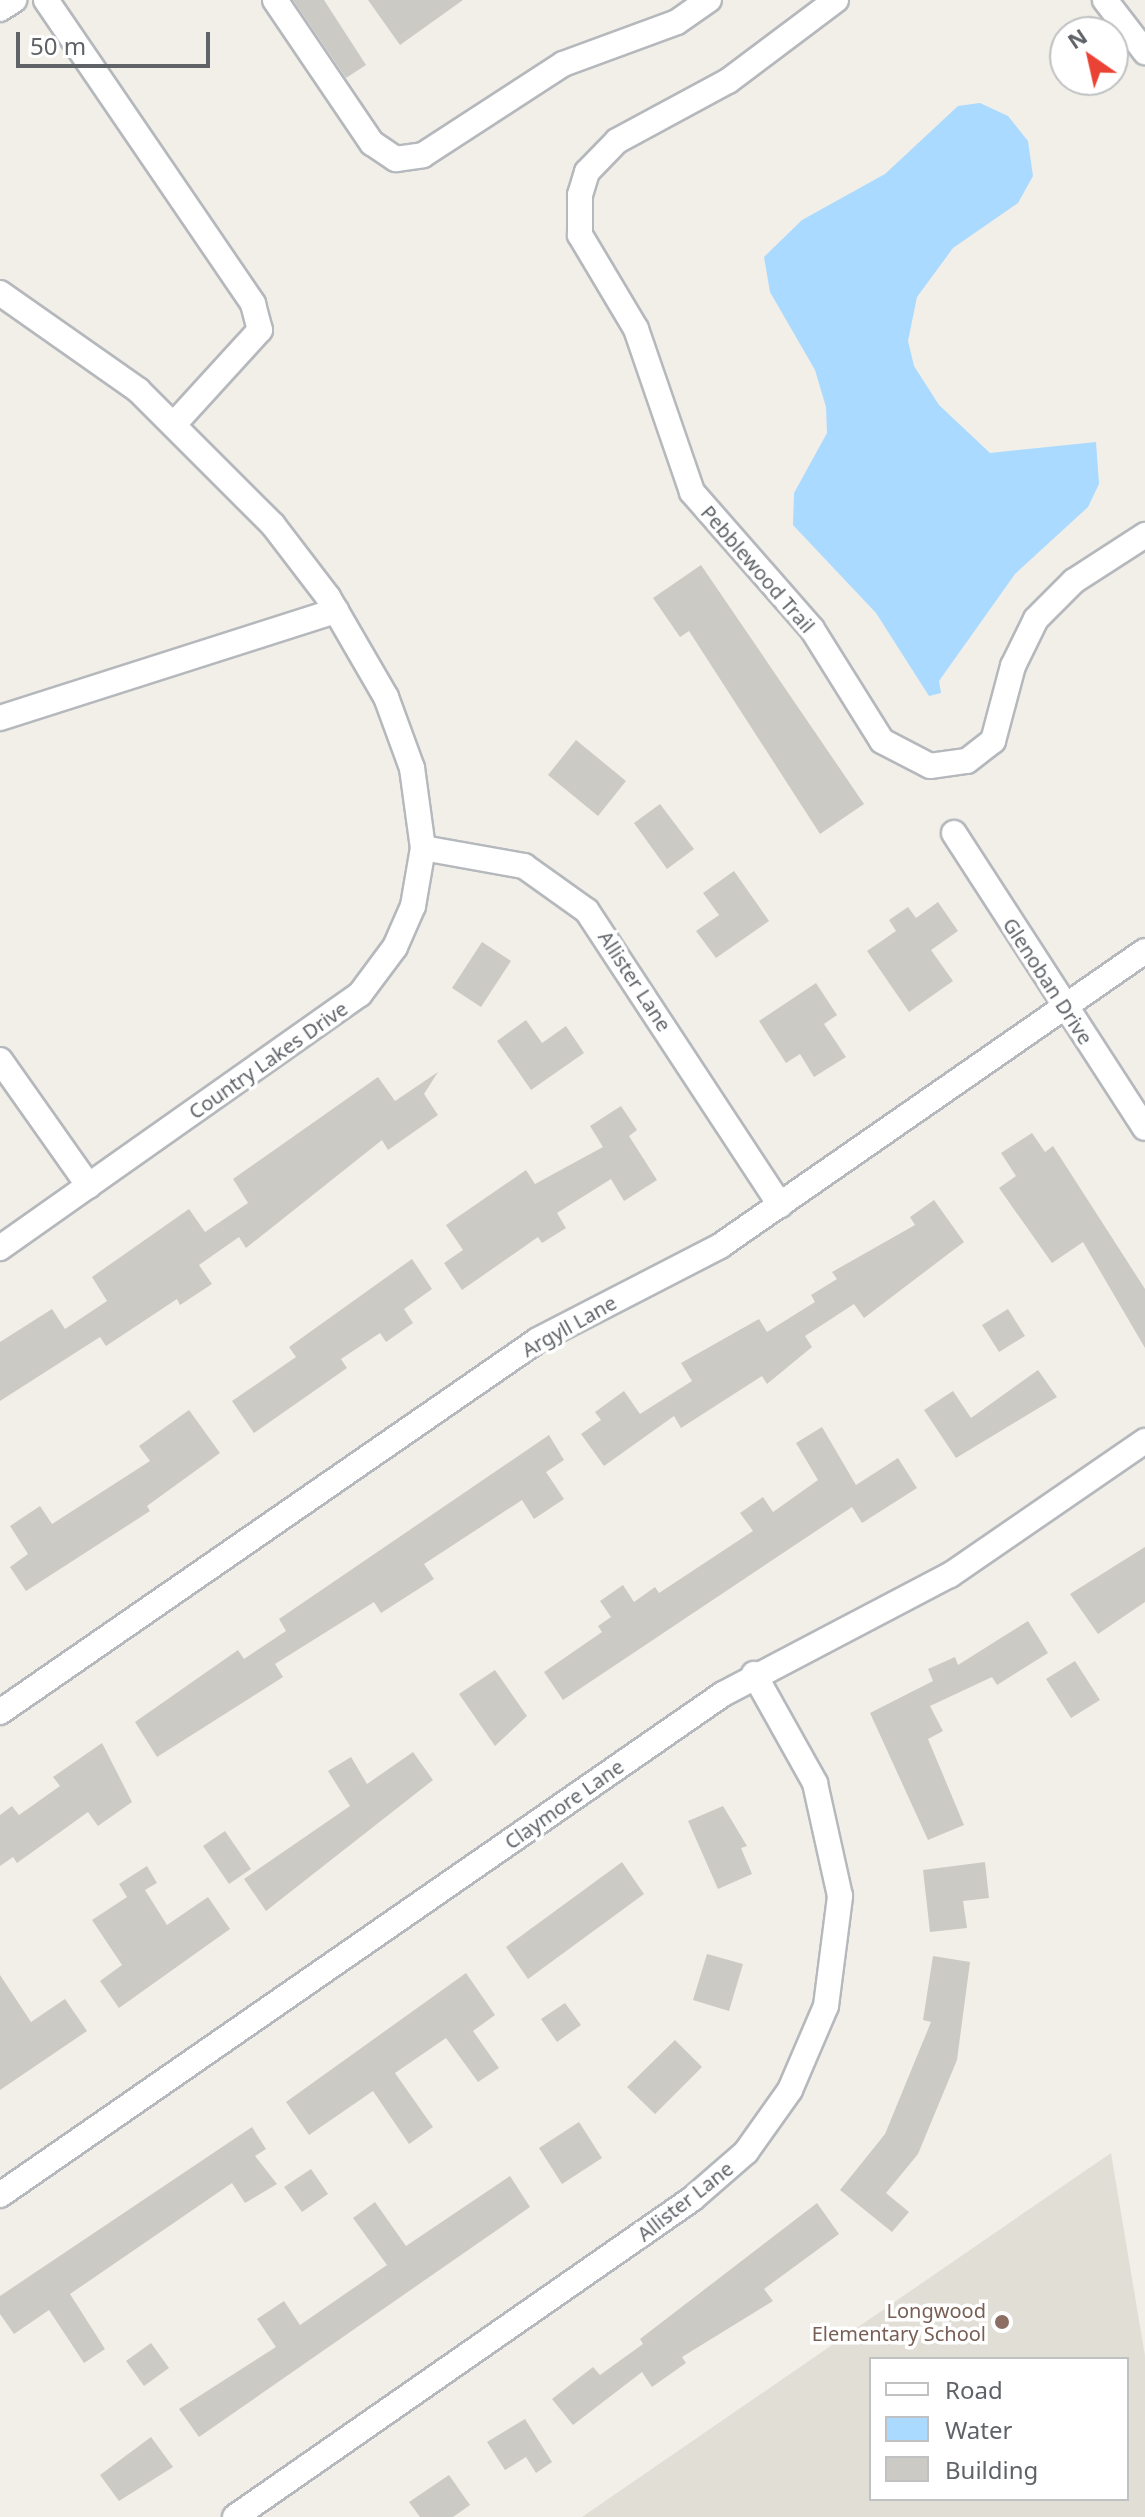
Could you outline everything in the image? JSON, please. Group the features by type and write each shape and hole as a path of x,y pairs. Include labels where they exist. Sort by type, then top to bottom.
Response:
{"street":[{"path":"0,9 14,0"},
{"path":"46,0 253,304 260,330 175,423"},
{"path":"275,0 372,143 396,159 423,155 563,64 677,22 709,0"},
{"name":"Pebblewood Trail","path":"836,0 728,81 617,141 587,172 580,195 580,235 636,329 692,492 812,629 882,741 930,766 967,761 993,741 1013,666 1036,619 1074,581 1145,535"},
{"path":"1105,0 1145,52"},
{"name":"Country Lakes Drive","path":"0,293 175,423 273,525 336,611 405,741 423,848 413,906 395,947 360,994 0,1248"},
{"path":"0,718 336,611"},
{"name":"Glenoban Drive","path":"954,833 1145,1128"},
{"name":"Allister Lane","path":"423,848 524,866 587,911 780,1205"},
{"name":"Argyll Lane","path":"0,1712 538,1340 694,1261 780,1205 1145,951"},
{"path":"0,1060 89,1186"},
{"name":"Claymore Lane","path":"0,2195 754,1674 950,1575 1145,1441"},
{"name":"Allister Lane","path":"235,2517 692,2199 746,2152 790,2090 826,2006 840,1896 815,1783 754,1674"}],"shaded area":[{"name":"Longwood Elementary School","path":"1111,2153 1145,2356 1145,2517 582,2517"}],"water":[{"path":"980,103 1008,116 1028,141 1033,176 1018,203 953,248 917,297 908,341 914,366 939,405 990,453 1096,442 1099,484 1088,507 1015,574 939,681 941,693 929,696 876,613 793,525 794,493 827,433 826,407 815,370 770,292 764,257 802,220 885,174 958,106"}],"building":[{"path":"293,0 324,0 366,65 346,78"},
{"path":"368,0 463,0 400,45"},
{"path":"701,565 864,804 820,834 689,631 680,637 653,598"},
{"path":"576,740 626,781 598,816 548,775"},
{"path":"660,804 694,849 667,869 634,823"},
{"path":"734,871 769,921 716,958 696,931 719,915 703,893"},
{"path":"938,902 958,931 931,950 953,981 909,1012 867,951 896,931 889,920 908,907 916,918"},
{"path":"482,942 511,961 481,1007 452,988"},
{"path":"816,983 837,1015 824,1024 846,1057 814,1077 800,1054 786,1063 759,1021"},
{"path":"526,1020 542,1043 566,1026 584,1053 531,1090 497,1041"},
{"path":"438,1072 424,1094 438,1115 388,1150 382,1140 246,1248 239,1237 199,1265 212,1284 180,1305 177,1299 106,1346 100,1337 0,1401 0,1342 52,1309 65,1329 107,1301 92,1277 189,1209 205,1232 248,1203 233,1179 378,1077 395,1101"},
{"path":"621,1106 637,1130 629,1136 657,1180 624,1201 611,1179 557,1213 566,1228 542,1243 538,1237 462,1290 444,1263 463,1250 446,1225 526,1170 535,1184 603,1147 590,1126"},
{"path":"1032,1133 1045,1152 1053,1146 1145,1289 1145,1348 1083,1242 1052,1263 999,1188 1016,1176 1001,1153"},
{"path":"934,1200 964,1242 864,1318 854,1304 805,1336 812,1347 767,1384 762,1376 681,1428 674,1416 604,1466 581,1434 601,1420 595,1412 624,1391 640,1414 692,1381 681,1363 759,1319 767,1332 815,1302 811,1295 837,1279 832,1272 915,1225 910,1217"},
{"path":"412,1259 432,1289 404,1309 413,1323 386,1342 380,1333 341,1359 347,1368 254,1433 232,1401 296,1357 289,1347"},
{"path":"1008,1309 1025,1336 999,1352 982,1325"},
{"path":"1038,1370 1057,1397 956,1458 924,1410 953,1391 971,1418"},
{"path":"189,1410 220,1453 147,1506 150,1511 26,1591 10,1567 28,1554 10,1526 40,1506 52,1524 150,1461 139,1446"},
{"path":"822,1427 856,1485 898,1458 917,1488 862,1523 852,1507 563,1700 544,1672 602,1632 598,1626 611,1617 600,1601 623,1585 634,1602 655,1587 659,1593 753,1531 740,1513 763,1497 773,1512 818,1480 796,1443"},
{"path":"549,1435 564,1460 546,1472 564,1499 534,1519 522,1500 424,1564 434,1579 381,1613 374,1602 275,1664 283,1677 157,1757 135,1722 238,1650 244,1659 286,1631 279,1619"},
{"path":"1145,1547 1145,1602 1098,1634 1070,1594"},
{"path":"1028,1621 1048,1653 997,1685 992,1677 930,1706 943,1731 928,1739 964,1825 928,1840 870,1713 933,1681 928,1669 955,1657 958,1665"},
{"path":"1075,1661 1100,1700 1071,1718 1046,1679"},
{"path":"495,1670 527,1716 495,1746 459,1694"},
{"path":"102,1743 132,1802 98,1826 88,1812 17,1863 13,1857 0,1866 0,1815 12,1806 19,1815 60,1786 53,1777"},
{"path":"413,1752 433,1780 266,1911 244,1879 350,1806 328,1771 351,1757 367,1784"},
{"path":"723,1806 747,1846 741,1848 752,1874 718,1889 688,1821"},
{"path":"225,1831 251,1869 229,1884 203,1846"},
{"path":"622,1862 644,1894 528,1979 506,1947"},
{"path":"985,1862 989,1898 963,1901 967,1928 930,1932 923,1870"},
{"path":"147,1866 157,1883 145,1890 167,1925 208,1897 230,1929 119,2008 100,1981 122,1965 92,1920 127,1897 119,1884"},
{"path":"707,1954 743,1964 729,2011 693,2000"},
{"path":"933,1956 970,1962 957,2060 918,2154 886,2193 909,2212 892,2232 840,2190 885,2134 931,2022 923,2020"},
{"path":"466,1973 495,2015 473,2031 499,2068 478,2082 446,2038 395,2073 433,2127 409,2144 373,2091 309,2135 286,2102"},
{"path":"0,1975 31,2022 65,1999 87,2031 0,2090"},
{"path":"565,2003 581,2025 557,2042 541,2019"},
{"path":"675,2040 702,2067 655,2114 627,2087"},
{"path":"579,2122 602,2158 562,2184 539,2148"},
{"path":"252,2127 266,2149 255,2156 277,2184 245,2203 232,2183 70,2294 105,2349 84,2363 49,2310 14,2334 0,2314 0,2296"},
{"path":"311,2169 328,2194 302,2212 284,2187"},
{"path":"510,2176 530,2207 199,2437 179,2409 276,2347 257,2319 284,2301 300,2325 387,2265 353,2218 375,2202 406,2246"},
{"path":"817,2203 839,2234 764,2289 773,2301 682,2357 686,2363 652,2387 642,2372 573,2425 552,2399 593,2367 600,2375 643,2344 640,2339"},
{"path":"151,2343 169,2368 144,2386 126,2361"},
{"path":"525,2419 552,2462 536,2473 526,2457 505,2470 487,2442"},
{"path":"151,2437 173,2467 119,2501 100,2475"},
{"path":"449,2475 470,2505 453,2517 420,2517 409,2502"}],"place":[{"name":"Longwood Elementary School","path":"1002,2322"}]}
